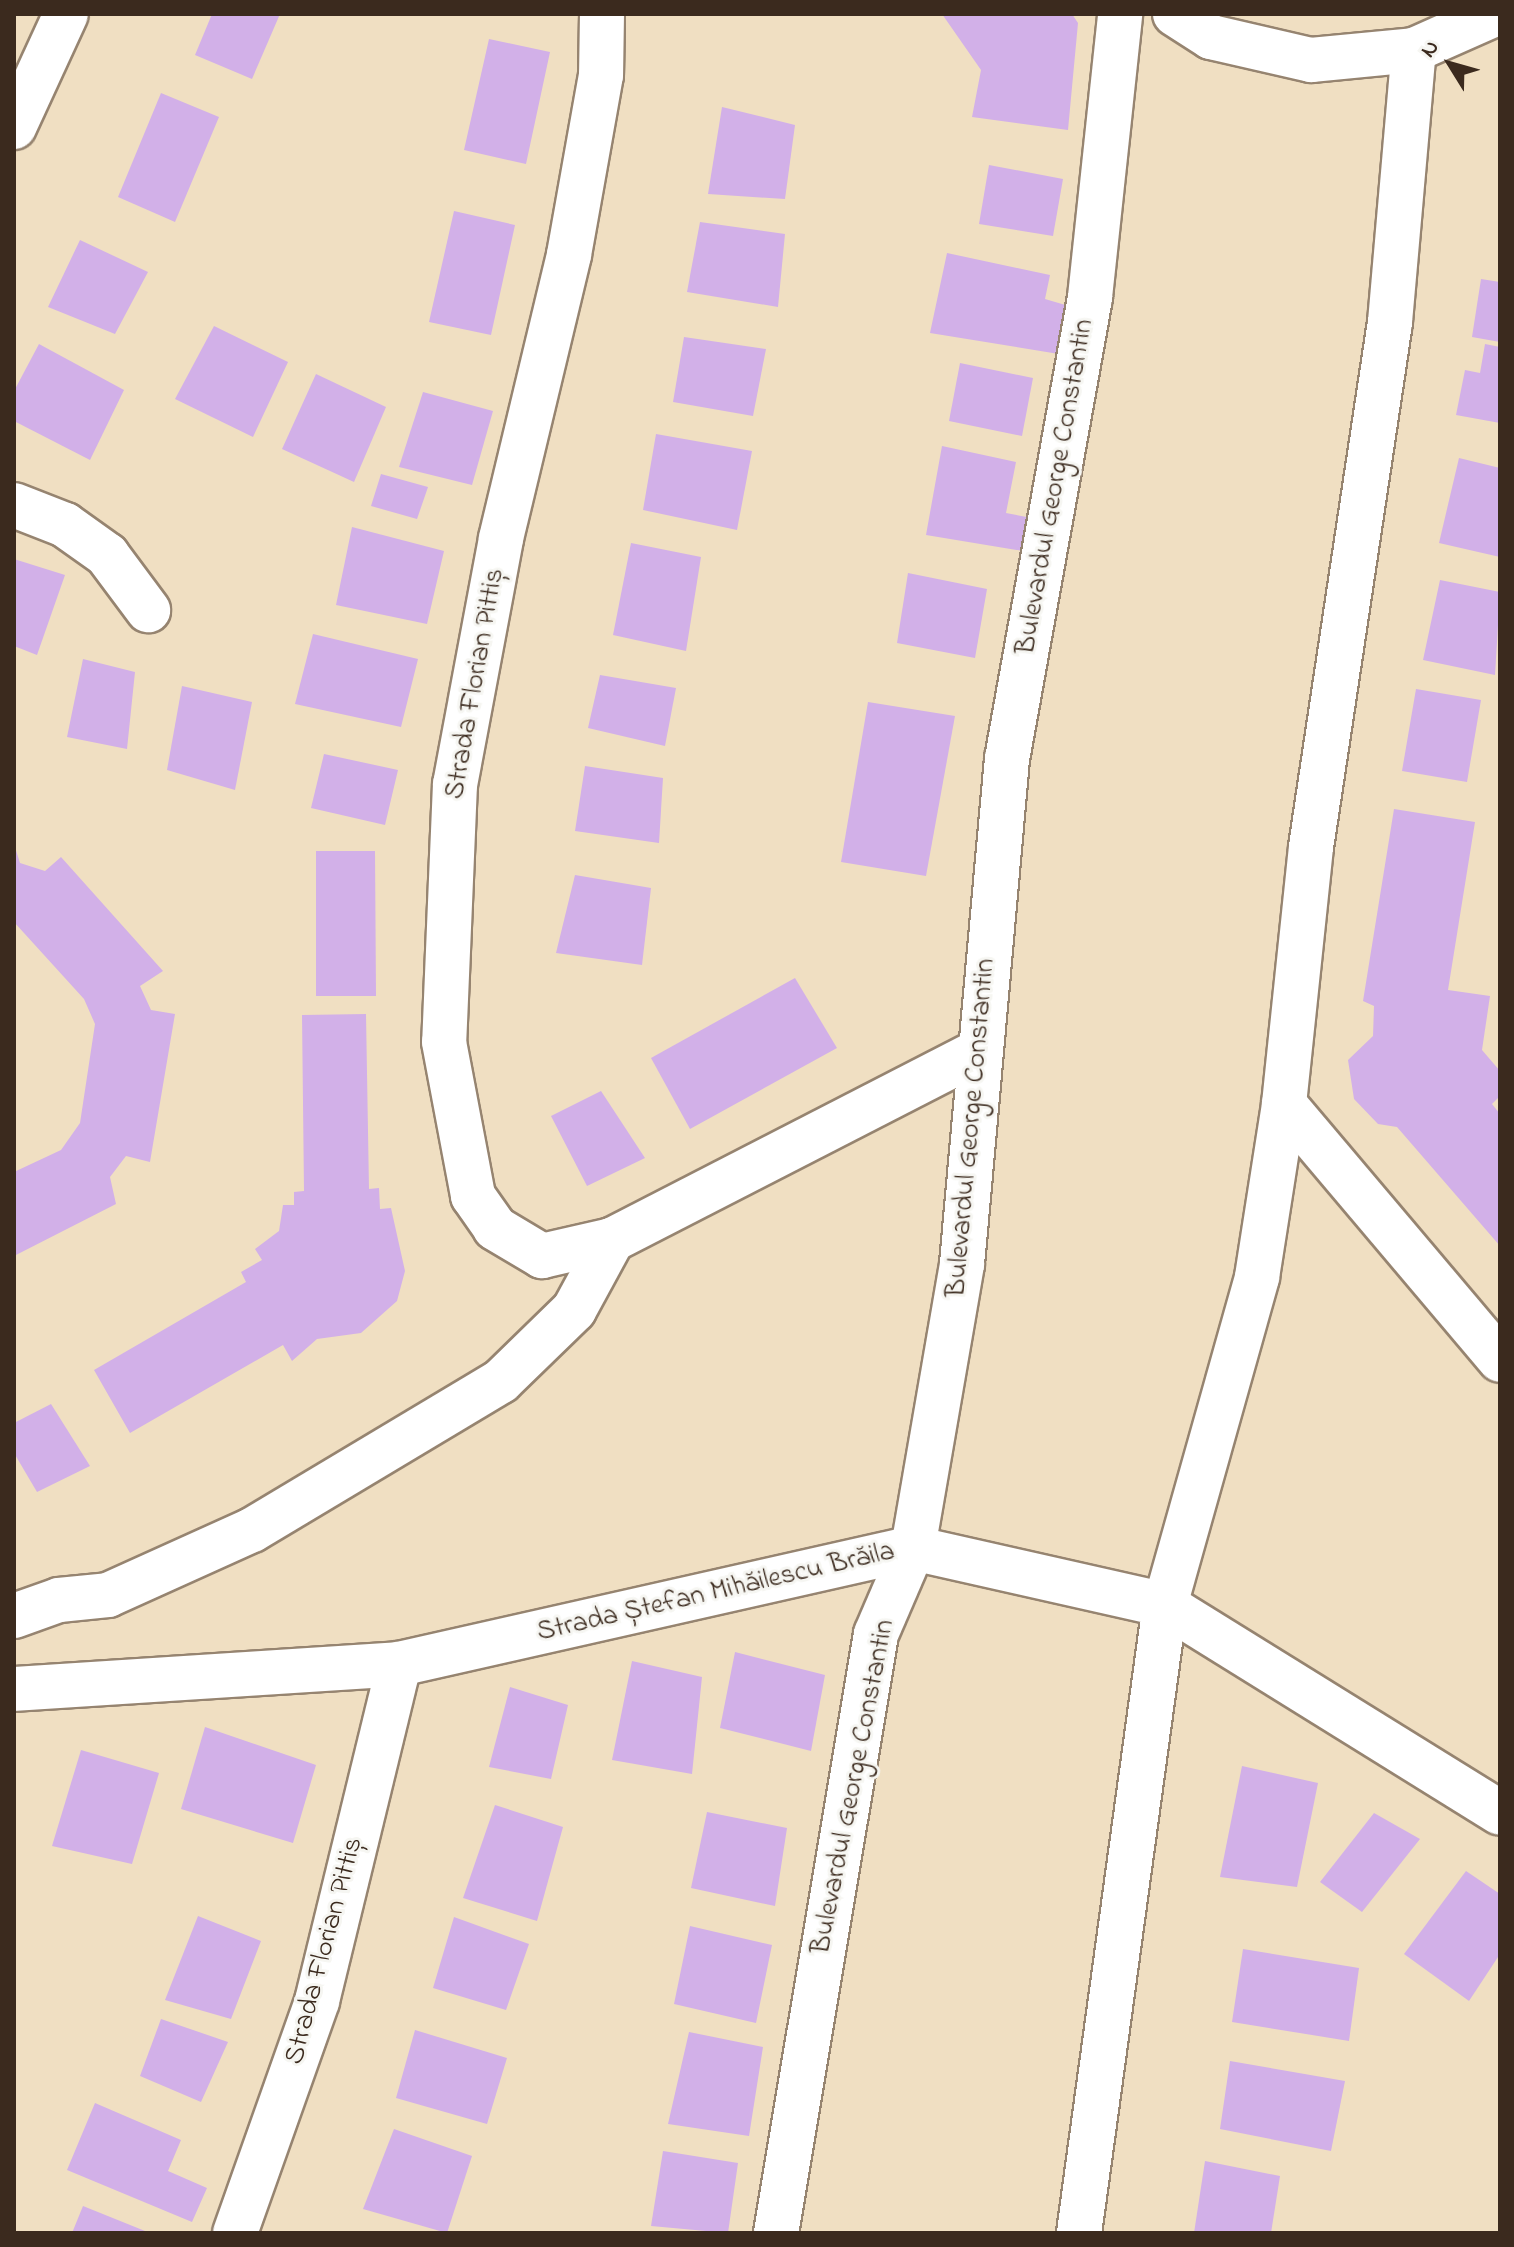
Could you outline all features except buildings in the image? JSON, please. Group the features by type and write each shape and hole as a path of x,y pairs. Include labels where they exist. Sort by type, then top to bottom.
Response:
{"street":[{"path":"14,127 66,14"},
{"name":"Strada Florian Pittiș","path":"602,14 601,75 569,255 501,539 455,784 444,1042 473,1196 495,1228 542,1256 612,1240 979,1051"},
{"name":"Bulevardul George Constantin","path":"776,2233 876,1634 913,1548 962,1264 1007,759 1090,297 1120,14"},
{"path":"1175,14 1211,37 1311,60 1414,50 1495,14"},
{"path":"1079,2233 1165,1605 1257,1277 1284,1104 1311,847 1390,322 1414,50"},
{"path":"14,505 65,525 107,555 148,610"},
{"path":"1284,1104 1500,1360"},
{"path":"14,1616 180,1568 501,1381 574,1310 612,1240"},
{"name":"Strada Ștefan Mihăilescu Brăila","path":"14,1689 399,1664 913,1548 1165,1605 1500,1813"},
{"name":"Strada Florian Pittiș","path":"235,2233 317,2001 399,1664"}]}
